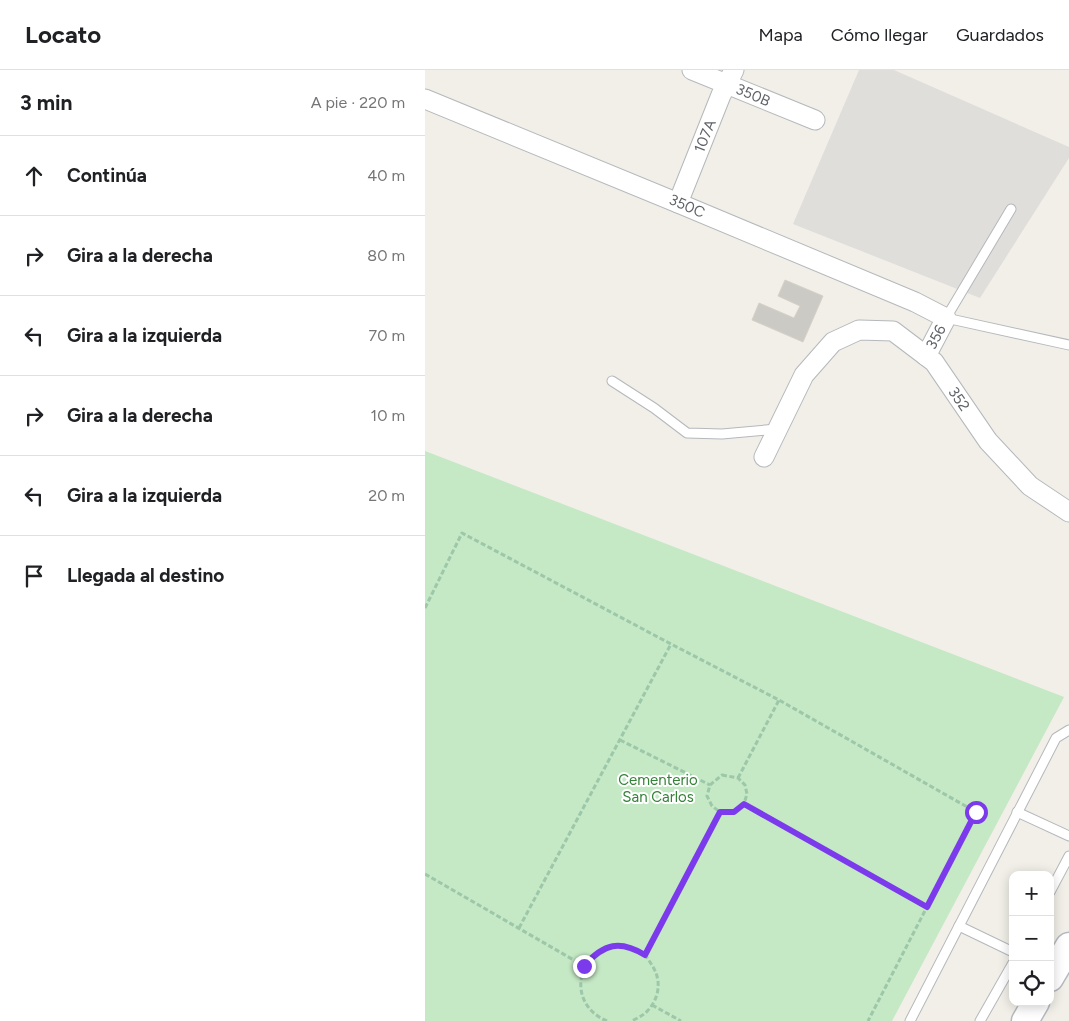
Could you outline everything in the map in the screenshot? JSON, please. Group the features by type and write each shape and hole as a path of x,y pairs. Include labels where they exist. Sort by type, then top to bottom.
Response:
{"main road":[{"path":"1054,968 1069,946"},
{"path":"1025,1021 1034,1006"}],"street":[{"name":"350B","path":"692,70 731,77 815,120"},
{"name":"107A","path":"678,202 721,95 731,77"},
{"name":"350C","path":"425,99 678,202 915,302 946,318"},
{"name":"356","path":"926,356 946,318"},
{"name":"352","path":"778,429 804,375 833,342 859,330 893,331 934,362 988,441 1024,480 1069,512"},
{"path":"764,456 778,429"}],"lane":[{"path":"1011,209 946,318 1069,345"},
{"path":"612,381 655,408 687,433 723,434 778,429"},
{"path":"910,1021 1056,738 1069,730"},
{"path":"1017,812 1069,836"},
{"path":"1054,884 1069,856"},
{"path":"959,926 1009,950"},
{"path":"980,1021 1009,970"}],"path":[{"path":"425,608 462,533 779,700 976,812 868,1021"},
{"path":"519,928 671,644"},
{"path":"739,778 779,700"},
{"path":"620,740 709,785"},
{"path":"722,775 739,778 745,785 747,794 744,804 734,812 720,812 711,806 707,796 709,785 722,775"},
{"path":"744,804 927,907"},
{"path":"645,955 720,812"},
{"path":"425,874 584,966"},
{"path":"607,1021 597,1017 587,1007 581,994 580,980 584,966 593,955 606,948 620,945 633,948 645,955 656,970 658,988 652,1005 641,1016 631,1021"},
{"path":"652,1005 681,1021"}],"shaded area":[{"path":"859,70 894,70 1069,147 1069,158 980,298 793,224"}],"green space":[{"name":"Cementerio San Carlos","path":"425,451 1064,697 892,1021 425,1021"}],"building":[{"path":"785,280 823,296 803,342 752,320 759,303 794,318 800,306 778,296"}],"route":[{"path":"584,966 593,955 606,948 620,945 633,948 645,955 720,812 734,812 744,804 927,907 976,812"}]}
